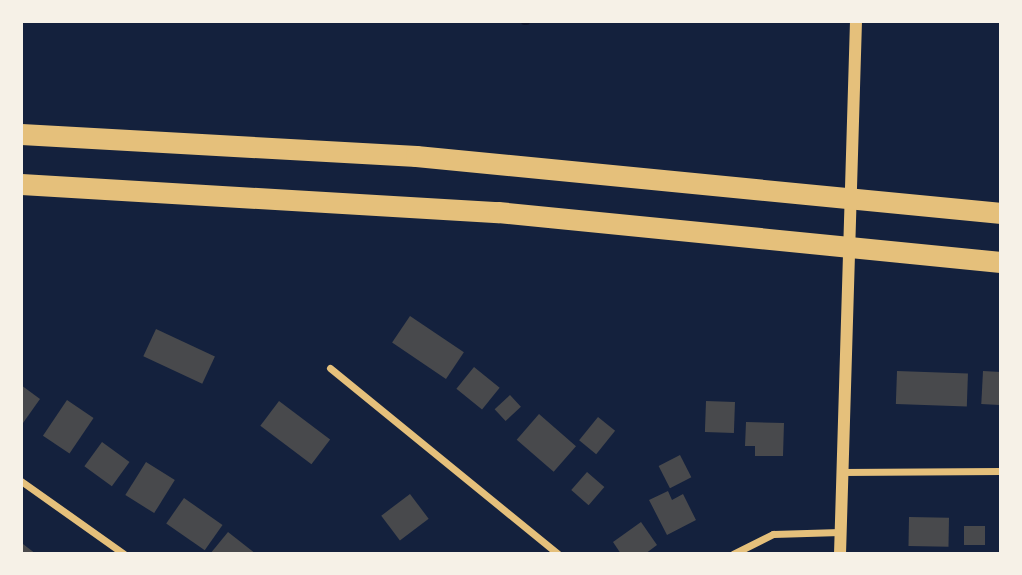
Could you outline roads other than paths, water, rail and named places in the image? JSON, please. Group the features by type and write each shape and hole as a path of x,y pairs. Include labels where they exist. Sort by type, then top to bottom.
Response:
{"highway":[{"path":"21,134 416,156 1001,213"},
{"path":"21,184 484,211 1001,262"}],"street":[{"path":"840,554 856,21"},
{"path":"330,368 558,554"},
{"path":"842,472 1001,471"},
{"path":"21,481 124,554"},
{"path":"733,554 773,534 841,532"}]}
